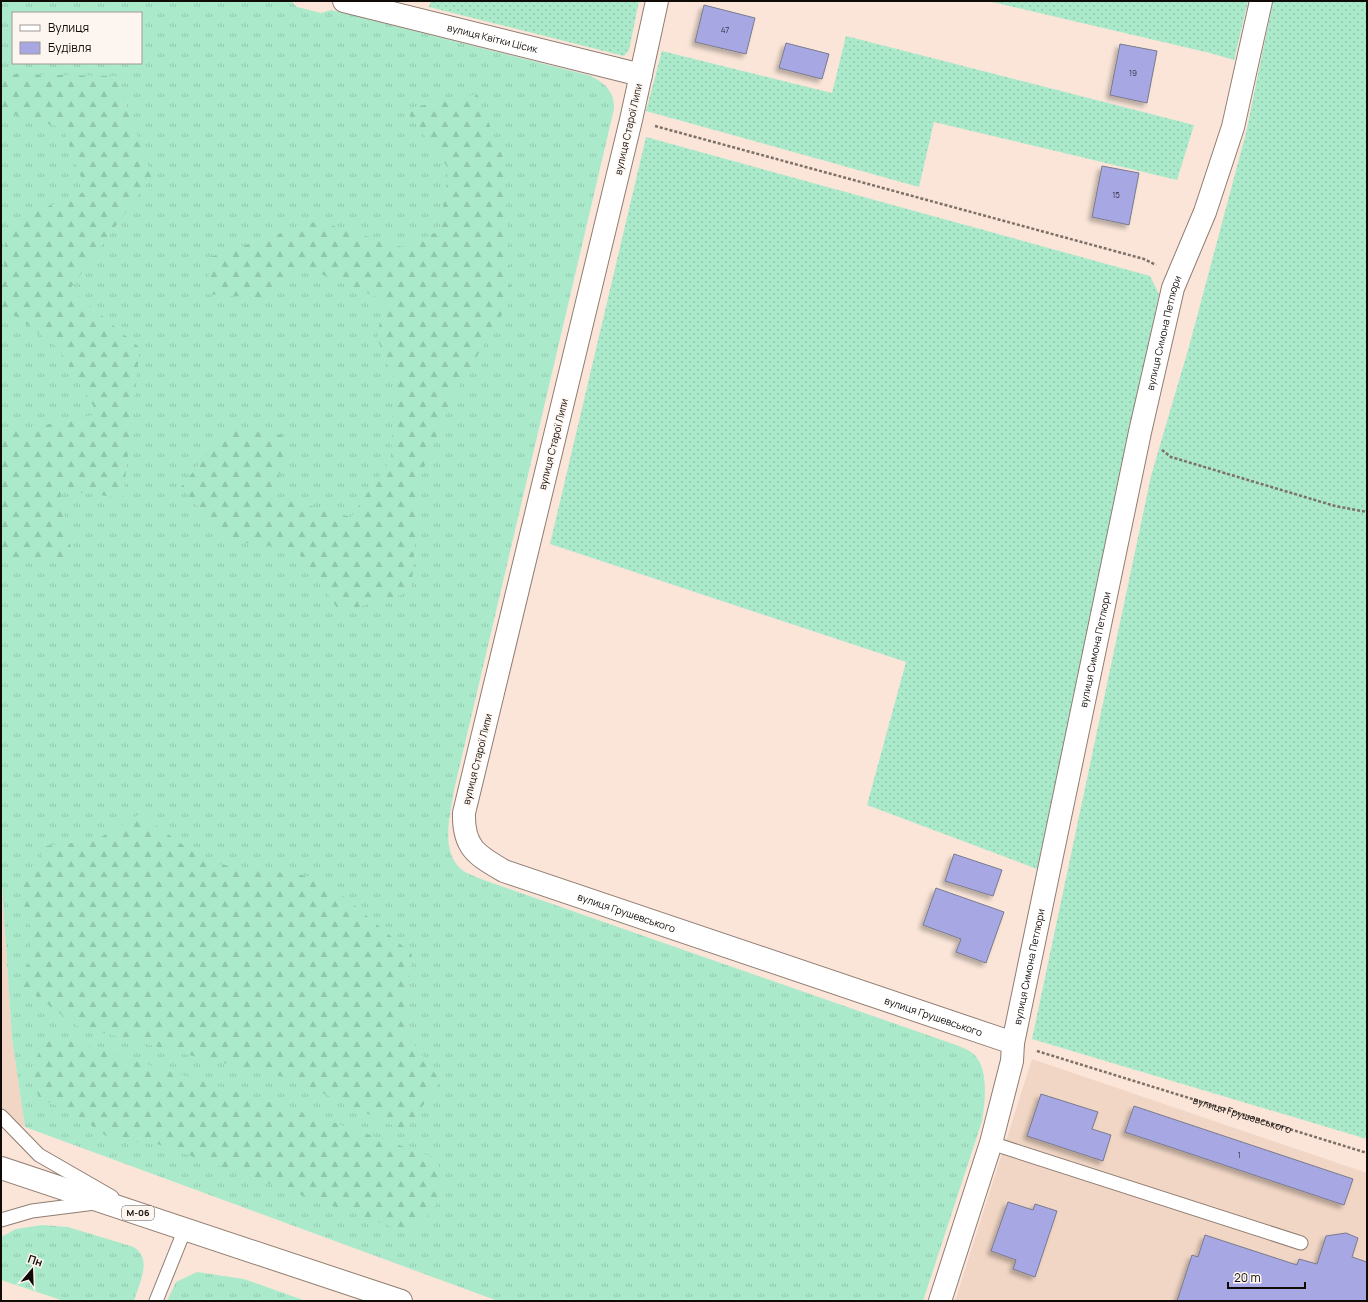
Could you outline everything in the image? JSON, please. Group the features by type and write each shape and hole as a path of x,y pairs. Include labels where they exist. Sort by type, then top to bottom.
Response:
{"main road":[{"name":"вулиця Квітки Цісик","path":"344,1 641,75"},
{"name":"вулиця Старої Липи","path":"504,871 480,857 468,843 464,828 464,813 631,120 657,1"},
{"name":"вулиця Симона Петлюри","path":"940,1301 991,1143 1012,1061 1013,1043 1140,432 1173,288 1205,212 1233,127 1261,1"},
{"name":"вулиця Грушевського","path":"504,871 1013,1043"},
{"name":"М-06","path":"1,1168 401,1301"}],"lane":[{"path":"1,1116 39,1155 145,1216"},
{"path":"991,1143 1301,1243"},
{"path":"1,1220 32,1211 104,1202"},
{"path":"156,1301 185,1229"}],"path":[{"path":"631,120 1144,259 1159,267 1173,288"},
{"path":"1140,432 1171,457 1336,506 1367,512"},
{"name":"вулиця Грушевського","path":"1013,1043 1367,1153"}],"shaded area":[{"path":"1,869 12,1039 25,1127 1,1119"},
{"path":"1032,1059 1367,1173 1367,1301 955,1301"}],"green space":[{"path":"1,1 291,1 297,7 321,13 331,10 588,75 604,84 613,97 614,109 454,790 448,832 451,853 455,862 462,870 481,879 956,1045 971,1052 977,1058 984,1075 985,1094 982,1121 923,1301 498,1301 25,1127 12,1039 1,869"},
{"path":"431,1 639,1 629,50 624,56 429,7"},
{"path":"988,1 1248,1 1234,60 1210,53"},
{"path":"1273,1 1367,1 1367,1139 1032,1039 1151,476 1190,343 1246,133"},
{"path":"846,36 1194,125 1177,180 934,122 919,187 646,111 662,51 832,93"},
{"path":"1,74 116,76 152,176 70,289 140,348 123,498 60,490 73,559 1,559 1,434 98,414 58,348 1,305 7,223 86,191 63,128 1,111"},
{"path":"477,94 504,160 511,300 454,394 421,475 411,592 340,612 295,548 227,541 181,487 228,428 289,436 274,496 351,517 391,459 394,379 377,338 384,300 304,267 272,299 207,294 210,257 317,221 402,247 439,231 449,169 405,109"},
{"path":"646,137 1150,276 1159,294 1037,869 867,805 906,662 550,544"},
{"path":"140,814 208,863 322,878 412,954 404,1029 440,1081 405,1131 290,1078 201,1058 77,1026 24,987 32,938 21,891 46,846 96,840"},
{"path":"60,1037 330,1121 436,1158 443,1178 441,1198 417,1229 395,1228 157,1144 112,1140 75,1114 41,1099 35,1089 33,1066 43,1043"},
{"path":"42,1225 68,1227 134,1247 140,1252 144,1265 134,1301 64,1301 1,1280 1,1237 16,1229"},
{"path":"197,1272 244,1279 306,1301 167,1301 176,1282"}],"building":[{"path":"704,5 755,18 746,54 695,42"},
{"path":"786,43 829,54 822,79 779,68"},
{"path":"1120,44 1157,51 1147,103 1110,95"},
{"path":"1102,166 1139,173 1129,225 1092,217"},
{"path":"954,854 1002,870 993,896 945,881"},
{"path":"936,888 1004,912 986,963 956,952 961,939 923,925"},
{"path":"1041,1094 1098,1112 1092,1129 1111,1135 1103,1161 1027,1136"},
{"path":"1134,1106 1353,1179 1344,1205 1125,1132"},
{"path":"1008,1202 1033,1210 1035,1204 1057,1211 1035,1277 1013,1269 1016,1260 991,1251"},
{"path":"1346,1233 1358,1238 1352,1257 1367,1262 1367,1301 1177,1301 1192,1255 1198,1257 1205,1235 1297,1265 1299,1259 1317,1264 1326,1236"}]}
